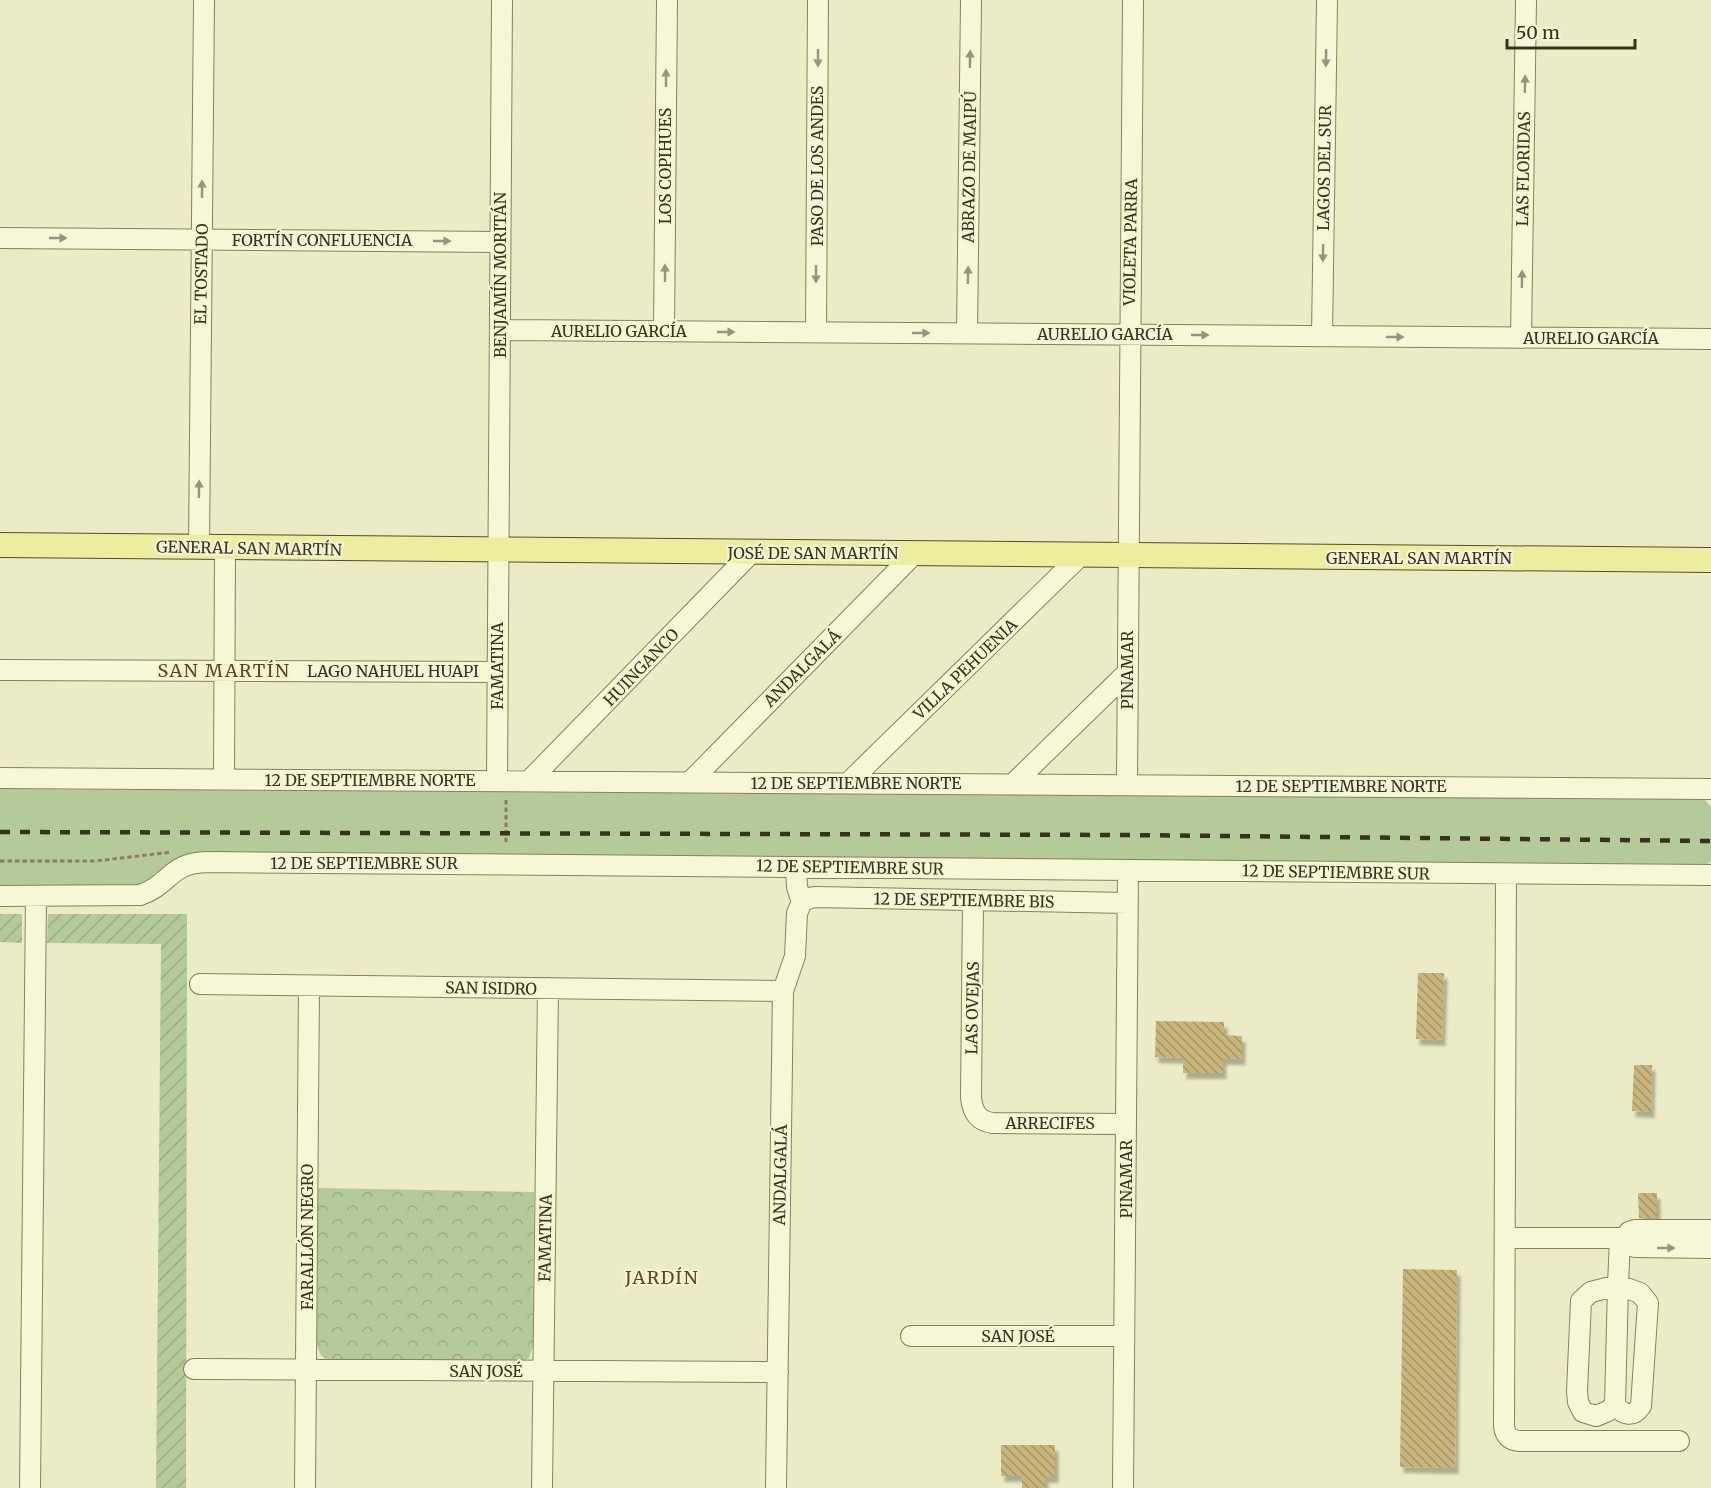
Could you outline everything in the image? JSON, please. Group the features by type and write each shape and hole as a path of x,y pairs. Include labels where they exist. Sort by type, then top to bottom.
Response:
{"main road":[{"name":"GENERAL SAN MARTÍN","path":"0,545 498,550"},
{"name":"JOSÉ DE SAN MARTÍN","path":"498,550 1127,555"},
{"name":"GENERAL SAN MARTÍN","path":"1127,555 1711,560"}],"street":[{"name":"EL TOSTADO","path":"199,547 204,0"},
{"name":"BENJAMÍN MORITÁN","path":"498,550 502,0"},
{"name":"LOS COPIHUES","path":"664,331 667,0"},
{"name":"PASO DE LOS ANDES","path":"816,332 818,0"},
{"name":"ABRAZO DE MAIPÚ","path":"967,333 970,0"},
{"name":"VIOLETA PARRA","path":"1127,555 1133,0"},
{"name":"LAGOS DEL SUR","path":"1322,336 1327,0"},
{"name":"LAS FLORIDAS","path":"1521,338 1526,0"},
{"name":"FORTÍN CONFLUENCIA","path":"0,238 500,242"},
{"name":"AURELIO GARCÍA","path":"500,330 1711,339"},
{"path":"224,779 225,547"},
{"name":"FAMATINA","path":"497,781 498,550"},
{"name":"HUINGANCO","path":"529,782 752,552"},
{"name":"ANDALGALÁ","path":"690,782 915,553"},
{"name":"VILLA PEHUENIA","path":"848,783 1081,555"},
{"name":"PINAMAR","path":"1127,555 1127,784"},
{"name":"LAGO NAHUEL HUAPI","path":"0,670 497,672"},
{"path":"1013,784 1127,673"},
{"name":"12 DE SEPTIEMBRE NORTE","path":"0,778 1711,789"},
{"name":"12 DE SEPTIEMBRE SUR","path":"0,896 140,895 154,889 178,868 192,863 207,862 1711,875"},
{"name":"ANDALGALÁ","path":"776,1488 783,991 795,956 797,912 802,902 797,887 796,867"},
{"name":"PINAMAR","path":"1123,1488 1128,870"},
{"path":"1506,874 1504,1426 1508,1438 1519,1441 1679,1441"},
{"path":"30,1488 36,897"},
{"name":"12 DE SEPTIEMBRE BIS","path":"802,902 813,897 1127,903"},
{"name":"LAS OVEJAS","path":"973,900 971,1098 976,1115"},
{"name":"SAN ISIDRO","path":"200,984 783,991"},
{"name":"FARALLÓN NEGRO","path":"305,1488 309,986"},
{"name":"FAMATINA","path":"542,1488 549,988"},
{"name":"ARRECIFES","path":"976,1115 980,1119 993,1123 1126,1124"},
{"path":"1615,1405 1596,1416 1583,1412 1578,1402 1581,1301 1591,1292 1618,1285 1640,1293 1648,1304 1641,1406 1637,1413 1630,1415 1620,1412 1615,1405 1618,1285 1623,1238 1635,1230 1711,1230"},
{"path":"1505,1238 1623,1238 1635,1247 1711,1248"},
{"name":"SAN JOSÉ","path":"911,1336 1124,1336"},
{"name":"SAN JOSÉ","path":"194,1370 778,1372"}],"path":[{"path":"497,781 506,792 506,843"}],"green space":[{"path":"0,789 1695,799 1705,800 1711,807 1711,861 1705,866 198,857 139,887 0,888"},
{"path":"0,914 22,914 22,943 0,942"},
{"path":"48,914 187,914 186,1488 156,1488 161,944 47,943"},
{"path":"318,1188 534,1192 533,1346 529,1358 520,1363 330,1361 324,1358 319,1352 317,1342"}],"building":[{"path":"1418,973 1444,973 1442,1040 1416,1039"},
{"path":"1156,1021 1224,1022 1224,1035 1242,1036 1242,1059 1223,1059 1223,1073 1183,1073 1183,1058 1155,1057"},
{"path":"1634,1065 1652,1065 1651,1112 1632,1111"},
{"path":"1638,1193 1657,1193 1657,1218 1639,1218"},
{"path":"1403,1269 1457,1270 1455,1468 1400,1467"},
{"path":"1001,1445 1055,1445 1055,1477 1045,1477 1045,1488 1022,1488 1022,1476 1001,1476"}],"railway":[{"path":"0,832 1127,835 1711,841"}],"district":[{"name":"SAN MARTÍN","path":"224,671"},
{"name":"JARDÍN","path":"662,1278"}]}
